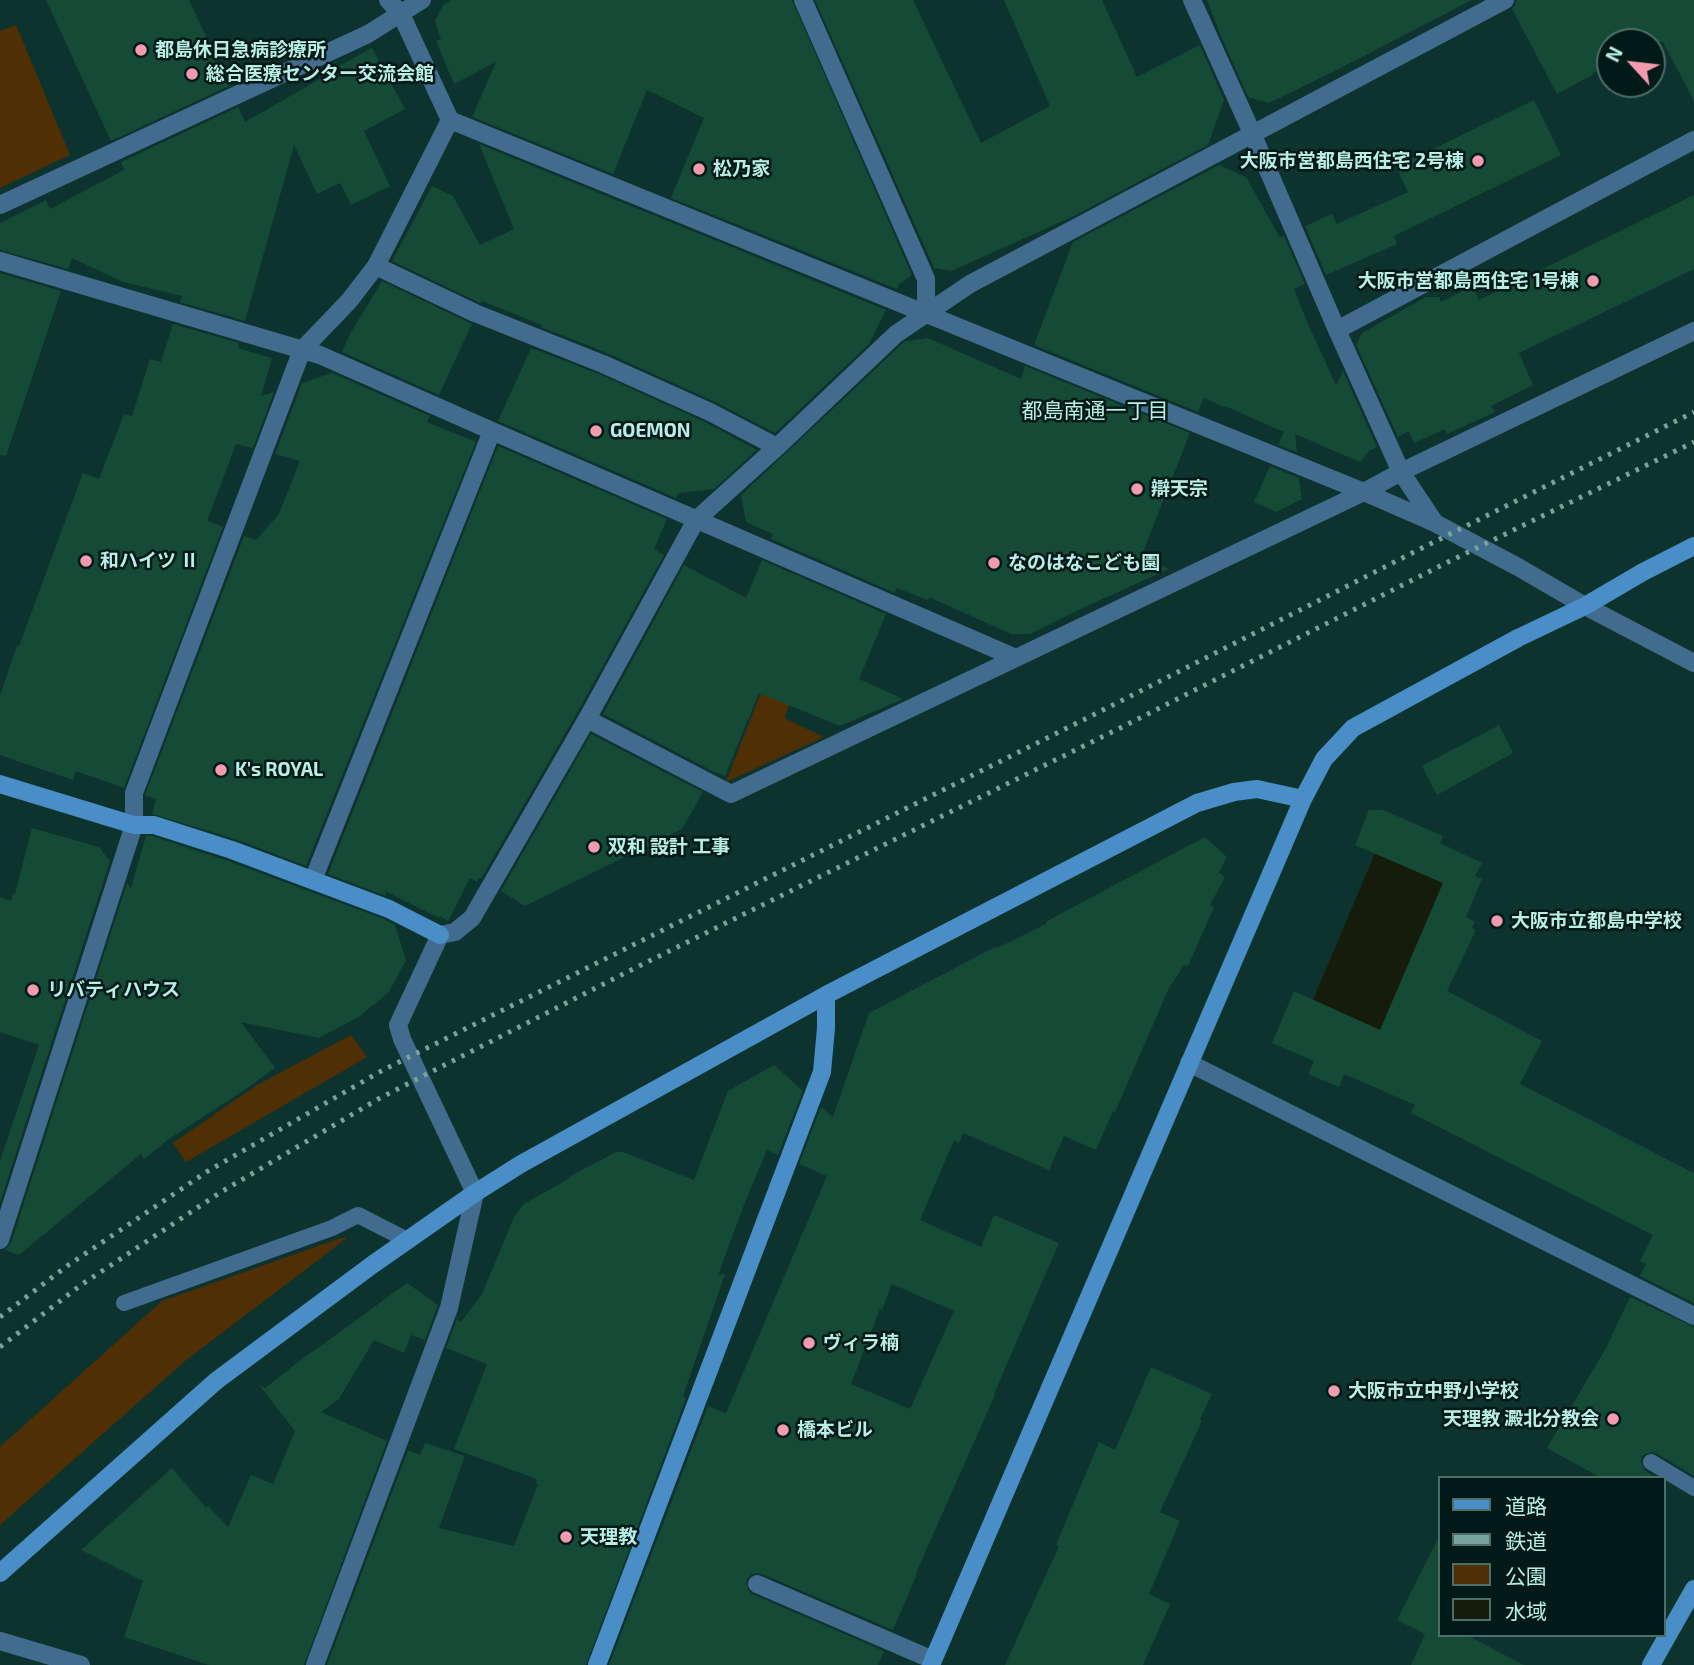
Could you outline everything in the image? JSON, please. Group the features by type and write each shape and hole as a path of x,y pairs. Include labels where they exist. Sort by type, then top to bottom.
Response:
{"street":[{"path":"388,0 401,14 450,120 1364,492 1435,523 1694,663"},
{"path":"0,205 368,34 422,0"},
{"path":"803,0 926,279 926,313"},
{"path":"1192,0 1401,472 1435,523"},
{"path":"0,784 134,825 153,825 232,850 389,909 440,935 455,932 472,918 587,719 695,520 777,447 896,334 970,284 1505,0"},
{"path":"0,1240 134,825 134,793 302,350 349,301 376,266 450,120"},
{"path":"1337,330 1694,140"},
{"path":"0,261 320,355 1016,658"},
{"path":"376,266 475,313 603,364 710,412 777,447"},
{"path":"587,719 731,794 1364,492 1694,331"},
{"path":"313,880 492,431"},
{"path":"757,1584 932,1662 1303,799 1324,759 1353,728 1694,546"},
{"path":"0,1573 216,1381 407,1241 521,1164 826,995 1197,803 1234,792 1257,789 1303,799"},
{"path":"316,1665 449,1308 475,1193 407,1050 398,1025 440,935"},
{"path":"597,1665 822,1072 826,995"},
{"path":"1189,1063 1694,1316"},
{"path":"1651,1665 1694,1589"},
{"path":"0,1641 81,1665"}],"lane":[{"path":"124,1303 332,1228 358,1214 407,1241"},
{"path":"1651,1462 1694,1488"}],"green space":[{"path":"16,25 70,155 0,188 0,31"},
{"path":"804,670 784,718 824,737 726,782 767,677"},
{"path":"351,1035 367,1057 186,1162 173,1143 257,1085"},
{"path":"347,1238 185,1361 0,1525 0,1447 162,1301"}],"water":[{"path":"1375,853 1443,883 1380,1030 1313,1000"}],"building":[{"name":"都島休日急病診療所","path":"46,0 189,0 229,86 111,141"},
{"path":"451,0 792,0 912,275 899,284 897,289 671,198 704,118 647,90 613,174 472,117 496,62 454,84 436,41 441,39 435,21 443,5"},
{"path":"815,0 913,0 981,143 1050,106 1004,0 1102,0 1137,77 1200,45 1224,100 1208,145 1074,216 1025,238 951,271 934,268"},
{"path":"1207,0 1472,0 1269,103 1248,97"},
{"path":"1516,0 1694,0 1694,101 1666,48 1666,28 1596,28 1596,71 1557,94 1512,9"},
{"path":"372,48 405,109 364,131 390,186 351,205 340,183 317,194 294,145 245,321 180,302 182,296 123,282 72,258 68,269 0,250 0,223 46,200 50,209 124,170 121,162 238,107 245,122"},
{"name":"大阪市営都島西住宅 2号棟","path":"1534,100 1561,155 1394,236 1397,244 1326,275 1305,226 1332,214 1337,224 1408,192 1396,167"},
{"path":"479,144 886,310 869,344 775,433 715,402 607,353 482,301 480,303 392,261 432,186 453,196 480,245 514,229"},
{"path":"1219,165 1246,177 1280,238 1284,236 1305,284 1294,289 1308,324 1336,385 1343,371 1377,447 1369,451 1360,462 1295,434 1297,452 1278,445 1284,432 1225,406 1204,398 1198,412 1034,345 1073,242"},
{"path":"1694,195 1694,269 1519,353 1533,385 1491,406 1495,412 1447,434 1445,429 1414,443 1409,431 1398,437 1356,345 1362,333 1426,297 1439,297 1441,302 1473,286 1479,300"},
{"path":"0,273 61,291 6,456 0,455"},
{"path":"382,281 472,324 439,395 342,352"},
{"path":"173,324 239,343 238,348 272,358 261,396 274,392 253,448 236,444 207,521 223,527 124,788 76,771 73,780 0,755 0,695 83,473 99,479 124,414 132,416 150,359 161,362"},
{"path":"928,338 1021,379 1025,366 1190,433 1141,557 1169,569 1030,634 1011,634 929,597 928,600 897,588 895,593 771,539 773,534 746,522 741,495 903,343"},
{"path":"531,348 599,374 705,422 757,450 714,489 679,493 676,498 498,421"},
{"path":"332,373 430,416 427,422 476,442 306,866 235,839 152,814 156,799 145,795 244,536 256,540 279,514 300,461 275,454 302,383"},
{"path":"498,446 667,519 654,549 664,555 481,879 477,882 470,878 448,921 385,891 386,896 328,874"},
{"path":"1270,466 1299,478 1302,499 1276,512 1254,502"},
{"path":"762,560 886,614 859,679 903,699 840,726 759,693 725,776 603,714 684,565 746,598"},
{"path":"1499,725 1513,753 1437,795 1422,766"},
{"name":"双和 設計 工事","path":"591,734 703,792 682,829 525,906 501,891"},
{"path":"1369,810 1383,810 1443,836 1440,843 1482,863 1475,876 1482,879 1466,917 1475,922 1472,928 1476,930 1447,991 1542,1041 1520,1084 1694,1173 1694,1303 1640,1276 1646,1264 1640,1261 1653,1235 1411,1113 1415,1105 1344,1074 1339,1087 1308,1074 1314,1061 1272,1043 1294,991 1380,1030 1443,883 1355,845"},
{"path":"32,828 99,847 110,861 0,1203 0,1161 39,1045 0,1032 0,897 11,901 13,893 15,894"},
{"path":"146,836 228,861 384,919 395,925 406,960 389,992 360,1016 319,1038 241,1022 275,1068 169,1139 144,1159 141,1154 19,1255 5,1250 11,1243 127,883 131,888"},
{"path":"1205,837 1227,857 1219,873 1225,877 1210,905 1214,907 1188,966 1184,965 1168,990 1096,1150 1064,1136 1049,1170 963,1133 959,1143 954,1140 920,1220 981,1247 994,1215 1059,1243 893,1630 762,1574 756,1573 746,1580 748,1590 752,1594 884,1651 878,1665 609,1665 708,1406 726,1413 827,1176 799,1164 821,1107 833,1117 869,1013 995,947 1046,924 1047,921","holes":["892,1284 954,1311 910,1409 851,1384"]},
{"path":"774,1065 803,1091 778,1155 767,1150 747,1197 718,1275 725,1274 683,1396 686,1398 586,1665 327,1665 408,1450 420,1455 425,1443 465,1456 439,1528 514,1546 538,1484 537,1479 454,1449 487,1364 446,1348 457,1319 461,1322 482,1294 514,1217 524,1204 616,1152 623,1152 694,1180 728,1091"},
{"path":"407,1283 438,1305 425,1340 411,1335 404,1353 374,1340 339,1399 321,1412 387,1441 304,1665 209,1665 124,1637 143,1581 81,1550 172,1468 206,1508 208,1506 228,1527 251,1475 273,1484 295,1431 259,1385 265,1388"},
{"path":"1630,1297 1694,1327 1694,1476 1651,1452 1642,1456 1641,1462 1645,1471 1654,1476 1597,1476 1547,1448 1606,1348"},
{"path":"1151,1367 1212,1394 1160,1512 1180,1521 1149,1594 1170,1604 1143,1665 1005,1665 1059,1546 1056,1545 1099,1442 1115,1450"},
{"path":"1438,1539 1438,1637 1470,1637 1524,1665 1411,1665 1425,1634 1397,1620"}],"railway":[{"path":"0,1317 67,1266 208,1171 383,1070 1694,412"},
{"path":"0,1347 81,1285 221,1192 380,1098 1450,561 1694,442"}],"place":[{"name":"都島休日急病診療所","path":"141,50"},
{"name":"総合医療センター交流会館","path":"192,74"},
{"name":"大阪市営都島西住宅 2号棟","path":"1478,161"},
{"name":"松乃家","path":"699,169"},
{"name":"大阪市営都島西住宅 1号棟","path":"1593,281"},
{"name":"GOEMON","path":"596,431"},
{"name":"辯天宗","path":"1137,489"},
{"name":"和ハイツ Ⅱ","path":"86,561"},
{"name":"なのはなこども園","path":"994,563"},
{"name":"K's ROYAL","path":"221,770"},
{"name":"双和 設計 工事","path":"594,847"},
{"name":"大阪市立都島中学校","path":"1497,921"},
{"name":"リバティハウス","path":"33,990"},
{"name":"ヴィラ楠","path":"809,1343"},
{"name":"大阪市立中野小学校","path":"1334,1391"},
{"name":"天理教 澱北分教会","path":"1613,1419"},
{"name":"橋本ビル","path":"783,1430"},
{"name":"天理教","path":"566,1537"}],"district":[{"name":"都島南通一丁目","path":"1095,411"}]}
